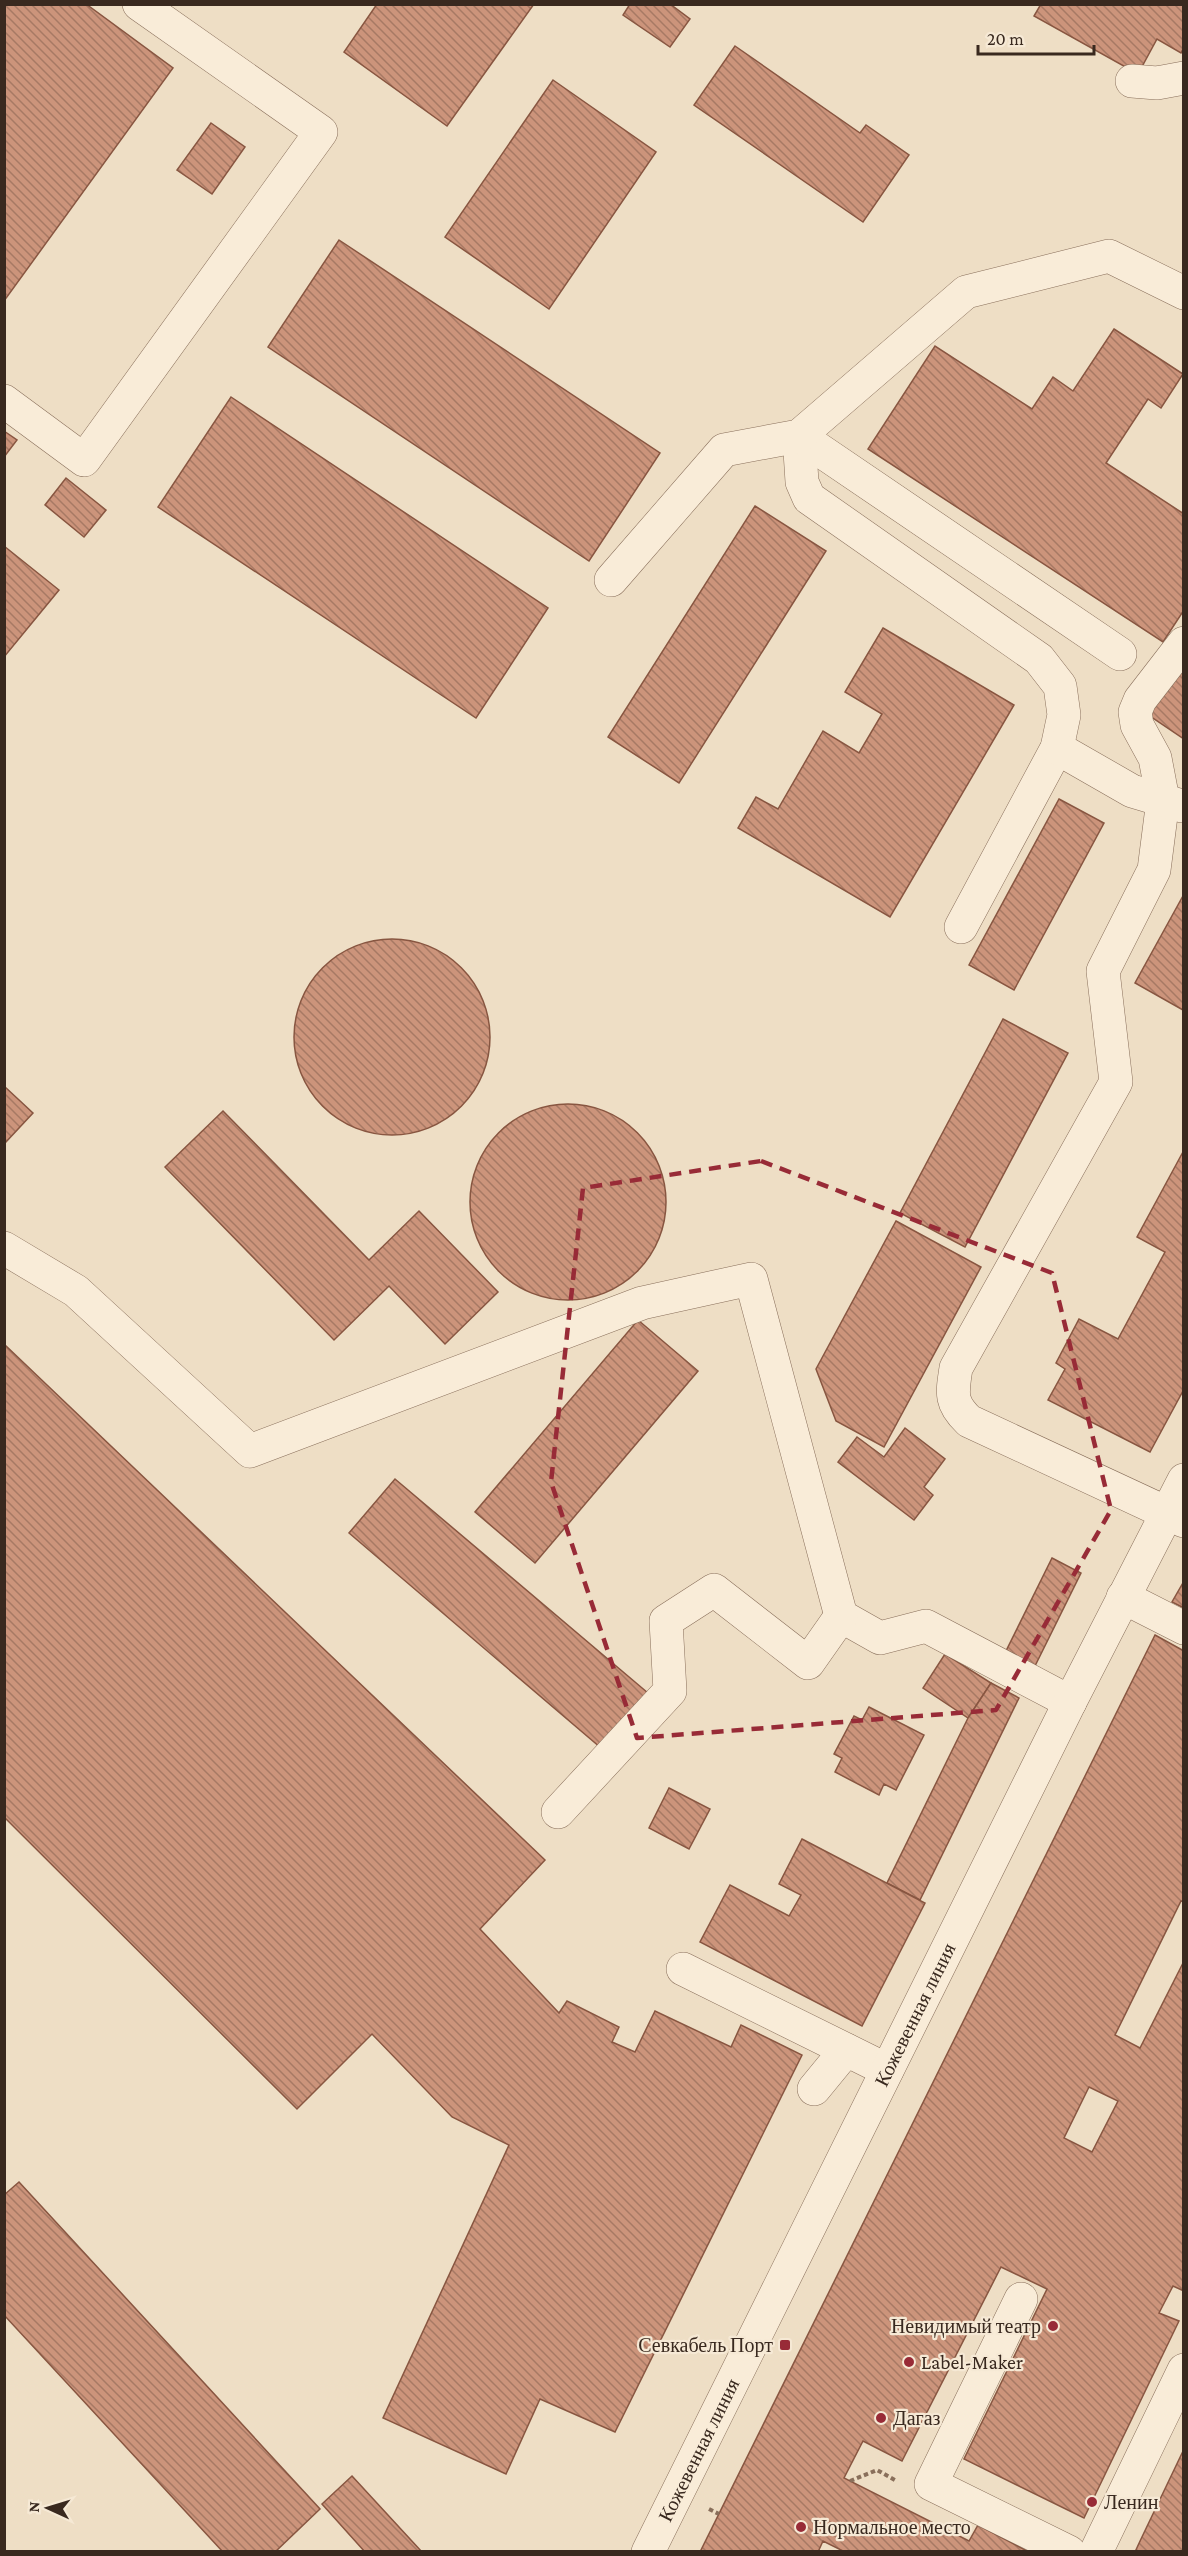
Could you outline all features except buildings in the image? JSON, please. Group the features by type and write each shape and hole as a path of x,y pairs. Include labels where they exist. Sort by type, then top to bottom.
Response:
{"street":[{"path":"4,401 84,460 321,132 139,4"},
{"path":"1132,81 1157,83 1184,78"},
{"path":"611,580 724,450 798,436 966,292 1108,256 1184,293"},
{"path":"798,436 1120,654"},
{"path":"798,436 802,482 809,498 1039,659 1060,686 1064,715 1057,748 961,927"},
{"path":"1175,1517 969,1421 956,1408 953,1392 956,1368 1116,1082 1104,971 1154,870 1173,804 1155,758 1137,725 1135,712 1140,700 1184,643"},
{"path":"1057,748 1132,791 1173,804"},
{"path":"4,1248 76,1291 250,1451 642,1303 751,1279 841,1616 880,1638 926,1626 1070,1702"},
{"name":"Кожевенная линия","path":"648,2552 1070,1702 1123,1598 1175,1517 1184,1480"},
{"path":"558,1812 670,1690 666,1621 714,1590 808,1664 841,1616"},
{"path":"1123,1598 1184,1628"},
{"path":"683,1968 887,2070"},
{"path":"814,2089 846,2050"},
{"path":"1021,2298 931,2484 1068,2552"},
{"path":"1096,2552 1184,2370"}],"path":[{"path":"850,2481 877,2470 904,2484 931,2484"},
{"path":"708,2509 719,2514"}],"highlighted area":[{"path":"761,1161 1052,1273 1111,1510 996,1710 637,1738 551,1482 583,1188"}],"place":[{"name":"Невидимый театр","path":"1053,2326"},
{"name":"Севкабель Порт","path":"785,2345"},
{"name":"Label-Maker","path":"909,2362"},
{"name":"Дагаз","path":"881,2418"},
{"name":"Ленин","path":"1092,2502"},
{"name":"Нормальное место","path":"801,2527"}]}
